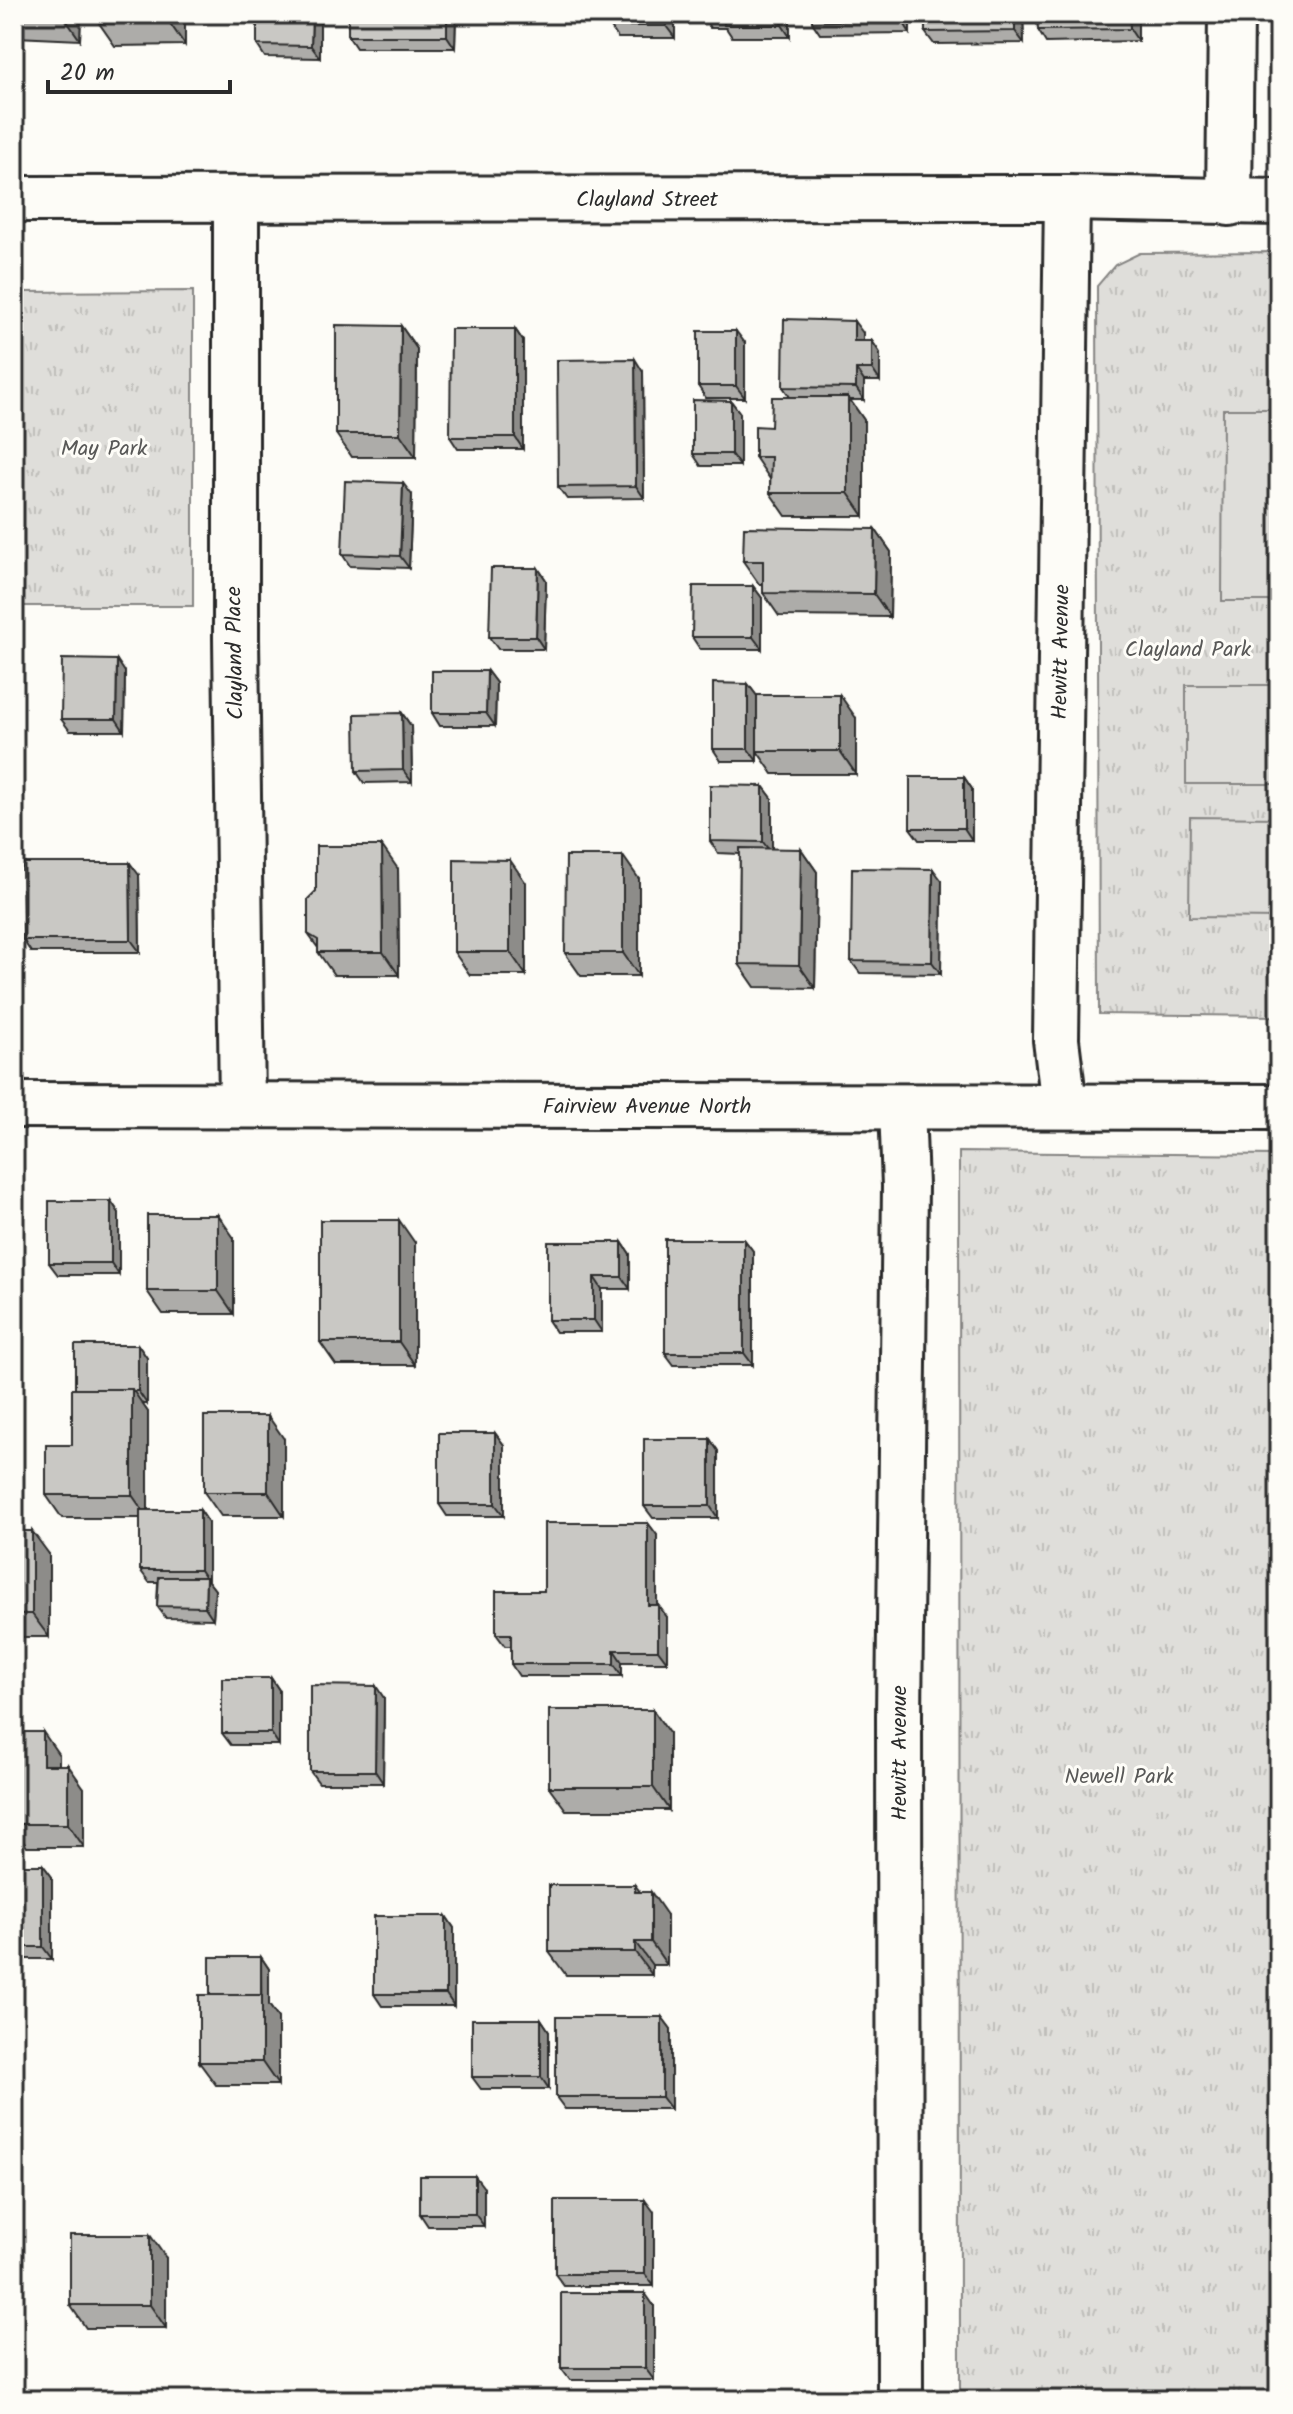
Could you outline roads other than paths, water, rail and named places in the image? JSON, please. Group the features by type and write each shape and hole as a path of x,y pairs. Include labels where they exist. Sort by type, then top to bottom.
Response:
{"street":[{"path":"1229,203 1231,14"},
{"name":"Clayland Street","path":"14,199 1067,198 1279,202"},
{"name":"Hewitt Avenue","path":"1064,1105 1056,1040 1067,198"},
{"name":"Clayland Place","path":"236,200 236,623 242,1105"},
{"name":"Fairview Avenue North","path":"14,1105 1279,1107"},
{"name":"Hewitt Avenue","path":"900,2400 899,1716 905,1201 902,1107"}],"park label":[{"name":"May Park","path":"104,449"},
{"name":"Clayland Park","path":"1188,650"},
{"name":"Newell Park","path":"1119,1777"}]}
